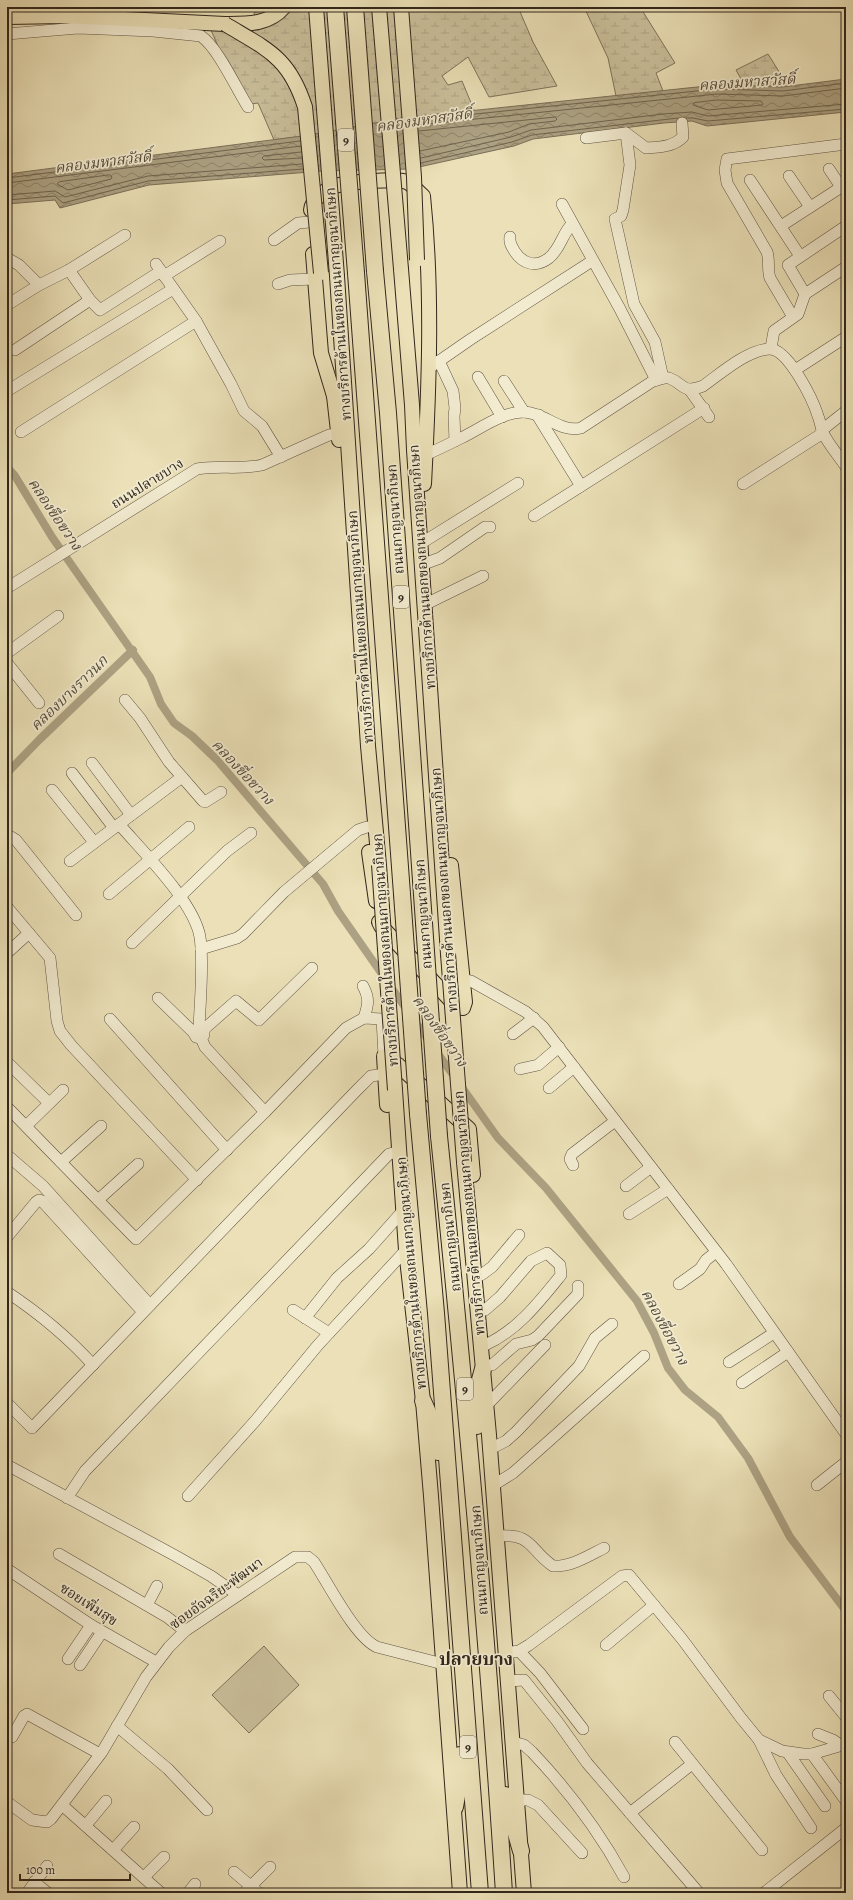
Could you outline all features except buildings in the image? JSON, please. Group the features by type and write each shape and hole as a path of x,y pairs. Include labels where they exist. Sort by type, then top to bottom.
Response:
{"highway":[{"name":"ถนนกาญจนาภิเษก","path":"335,7 418,1114 436,1313 463,1686 480,1893"},
{"name":"ถนนกาญจนาภิเษก","path":"355,7 375,271 388,413 439,1136 472,1475 504,1893"},
{"path":"472,1475 478,1440 478,1387 483,1359"},
{"path":"423,1401 430,1417 449,1494"},
{"path":"455,1807 460,1769 460,1712 463,1686"},
{"path":"495,1760 522,1854"}],"main road":[{"path":"7,17 64,16 252,24 268,20 284,7"},
{"name":"ทางบริการด้านในของถนนกาญจนาภิเษก","path":"316,7 337,276 340,394 352,507 368,746 380,865 406,1250 423,1401 455,1807 460,1893"},
{"name":"ทางบริการด้านนอกของถนนกาญจนาภิเษก","path":"379,7 412,405 421,565 464,1162 483,1359 496,1536 512,1652 507,1681 524,1893"},
{"path":"401,7 414,177 421,349 420,392 426,421"},
{"path":"225,24 273,53 291,74 299,89 305,107 318,276"},
{"path":"352,507 343,473 337,420 340,394 318,276 310,222 311,204 318,197 339,185 389,180 407,182 423,196 427,234 434,365 426,421 424,485 418,505"},
{"path":"368,746 365,799 378,918 381,926 459,1009 465,1005 450,859 437,786"},
{"path":"384,1056 393,1153 401,1214 405,1232"},
{"path":"384,1056 398,1065 469,1129 485,1310 483,1359"},
{"path":"522,1854 532,1893"}],"street":[{"path":"7,34 78,28 201,36 206,40 220,60 248,107"},
{"path":"586,138 626,133 646,148 668,146 678,142 683,137 682,123"},
{"path":"626,133 630,165 623,210 621,216 615,219 634,304 655,342 660,379"},
{"path":"793,318 770,278 768,272 769,257 767,252 727,183 725,164 727,159 846,144"},
{"path":"781,226 843,186 829,170"},
{"path":"789,176 810,207"},
{"path":"750,180 800,256"},
{"path":"562,204 592,261 660,379"},
{"path":"274,240 298,223 310,222"},
{"path":"510,238 509,241 512,247 523,262 529,264 539,262 552,255 562,242 565,232 572,224"},
{"path":"805,294 788,266 789,264 846,226"},
{"path":"7,305 39,285 69,270 125,235"},
{"path":"69,270 97,309 102,309 160,270 220,241"},
{"path":"7,258 19,265 39,285"},
{"path":"455,441 455,408 453,390 434,365 471,339 592,261"},
{"path":"771,348 774,331 798,314 805,294 846,267"},
{"path":"160,270 196,322 231,384 244,411 262,426 280,457"},
{"path":"278,284 290,280 318,276"},
{"path":"7,391 173,289"},
{"path":"15,350 90,300"},
{"path":"21,432 196,322"},
{"path":"795,370 846,337"},
{"path":"689,390 703,386 744,357 763,349 771,348 781,353 795,370 812,401 823,431 846,466"},
{"path":"478,377 502,417"},
{"path":"425,455 502,417 524,412 539,415 564,428 572,430 581,428 660,379 670,378 680,386 689,390 706,412 534,516"},
{"path":"504,381 524,412"},
{"path":"743,484 823,431 846,411"},
{"path":"539,415 539,418 582,486"},
{"name":"ถนนปลายบาง","path":"7,588 197,469 213,466 250,468 262,465 329,436 338,434"},
{"path":"420,544 518,484"},
{"path":"421,565 440,558 485,527 490,527"},
{"path":"424,605 483,576"},
{"path":"7,653 58,616"},
{"path":"7,663 39,703"},
{"path":"125,700 140,718 169,762 204,802 221,792"},
{"path":"92,763 131,815"},
{"path":"72,773 116,826 150,860 182,897 200,935 199,1033 205,1047 265,1112"},
{"path":"70,861 182,777"},
{"path":"52,790 94,842"},
{"path":"109,894 189,827"},
{"path":"201,949 237,938 301,878 358,830 367,827"},
{"path":"132,943 182,897 227,851 251,832"},
{"path":"7,838 11,837 16,840 76,915"},
{"path":"7,907 50,958 57,1021 60,1031 71,1045 197,1180"},
{"path":"7,954 29,933"},
{"path":"199,1033 236,1001 259,1020 312,968"},
{"path":"462,979 471,981 526,1012 534,1018 559,1047 726,1264 846,1434"},
{"path":"363,986 368,996 369,1005 364,1018"},
{"path":"158,998 199,1033"},
{"path":"7,1107 136,1239 265,1112 346,1028 364,1018 382,1019 384,1056"},
{"path":"513,1034 534,1018"},
{"path":"110,1019 227,1150"},
{"path":"520,1069 538,1065 559,1047"},
{"path":"7,1062 49,1104"},
{"path":"549,1088 574,1067"},
{"path":"8,1409 32,1428 356,1091 372,1076 385,1074"},
{"path":"26,1126 63,1090"},
{"path":"574,1165 570,1158 572,1154 615,1121"},
{"path":"61,1162 101,1126"},
{"path":"67,1498 84,1471 389,1154 393,1153"},
{"path":"7,1155 43,1186 147,1309"},
{"path":"98,1200 138,1164"},
{"path":"626,1186 651,1167"},
{"path":"629,1214 668,1189"},
{"path":"7,1237 36,1202 39,1200 42,1201 147,1309"},
{"path":"305,1318 337,1278 368,1249 401,1214"},
{"path":"481,1275 492,1267 519,1235"},
{"path":"188,1496 256,1420 329,1333 406,1250"},
{"path":"679,1284 700,1269 706,1260 716,1252"},
{"path":"485,1310 500,1297 531,1261 547,1253 560,1266 561,1275 523,1318 505,1334 483,1359 492,1365 516,1344 532,1340 538,1336 578,1294 578,1286"},
{"path":"7,1292 37,1312 70,1340 93,1365"},
{"path":"293,1310 329,1333"},
{"path":"490,1449 506,1441 516,1432 579,1366 595,1338 612,1324"},
{"path":"729,1362 774,1333"},
{"path":"486,1406 545,1345"},
{"path":"742,1383 788,1352"},
{"path":"492,1486 513,1473 644,1356"},
{"path":"817,1485 846,1462"},
{"path":"7,1466 174,1555 211,1576 238,1595"},
{"path":"496,1536 513,1535 527,1540 553,1566 559,1566 578,1560 604,1548"},
{"path":"59,1554 167,1617 185,1631"},
{"name":"ซอยอัจฉริยะพัฒนา","path":"7,1802 32,1820 47,1822 100,1754 156,1662 185,1631 295,1557 308,1557 314,1562 356,1627 368,1642 377,1647 443,1664"},
{"name":"ซอยเพิ่มสุข","path":"7,1569 102,1632 156,1662"},
{"path":"583,1729 540,1673 512,1652 542,1637 622,1576 629,1575 759,1740 776,1775 811,1828"},
{"path":"148,1606 157,1586"},
{"path":"606,1645 654,1606"},
{"path":"68,1659 91,1625"},
{"path":"80,1665 102,1632"},
{"path":"507,1681 524,1680 557,1721 587,1763 699,1893"},
{"path":"829,1696 846,1717"},
{"path":"12,1737 24,1716 27,1714 100,1754"},
{"path":"117,1726 168,1769 207,1810"},
{"path":"818,1734 843,1745"},
{"path":"759,1740 788,1753 812,1754 843,1745"},
{"path":"513,1742 524,1745 532,1752 588,1818 624,1877"},
{"path":"675,1742 762,1850"},
{"path":"788,1753 825,1806"},
{"path":"812,1754 846,1801"},
{"path":"630,1813 692,1764"},
{"path":"517,1800 528,1800 538,1805 582,1853"},
{"path":"86,1825 106,1801"},
{"path":"62,1804 114,1849 161,1893"},
{"path":"114,1849 134,1827"},
{"path":"765,1892 846,1828"},
{"path":"144,1877 164,1857"},
{"path":"27,1893 47,1866"},
{"path":"234,1872 252,1891 270,1866"},
{"path":"34,1882 48,1893"},
{"path":"188,1893 195,1884"}],"green space":[{"path":"267,7 518,7 533,42 557,86 489,97 468,57 442,76 448,85 462,81 474,110 402,118 274,140 258,103 251,104 221,53 210,28 259,30 254,13"},
{"path":"584,7 640,7 675,63 656,73 663,91 616,96 608,58"},
{"path":"768,54 788,86 745,86 736,70"},
{"path":"264,1646 299,1685 249,1733 212,1695"}],"water":[{"name":"คลองมหาสวัสดิ์","path":"846,79 846,112 707,126 692,121 664,123 533,139 514,146 410,169 322,171 149,185 60,208 55,200 7,204 7,174 310,135 402,118 716,85 782,87"}],"waterway":[{"name":"คลองขื่อขวาง","path":"7,467 15,476 52,537 150,677 161,704 174,723 192,736 217,760 323,884 338,911 407,1010"},
{"name":"คลองบางราวนก","path":"7,773 39,740 133,650"},
{"name":"คลองขื่อขวาง","path":"414,1020 429,1041"},
{"name":"คลองขื่อขวาง","path":"436,1051 498,1138 546,1188 637,1301 654,1333 668,1368 685,1390 718,1417 748,1458 790,1537 846,1611"}],"district":[{"name":"ปลายบาง","path":"476,1659"}]}
